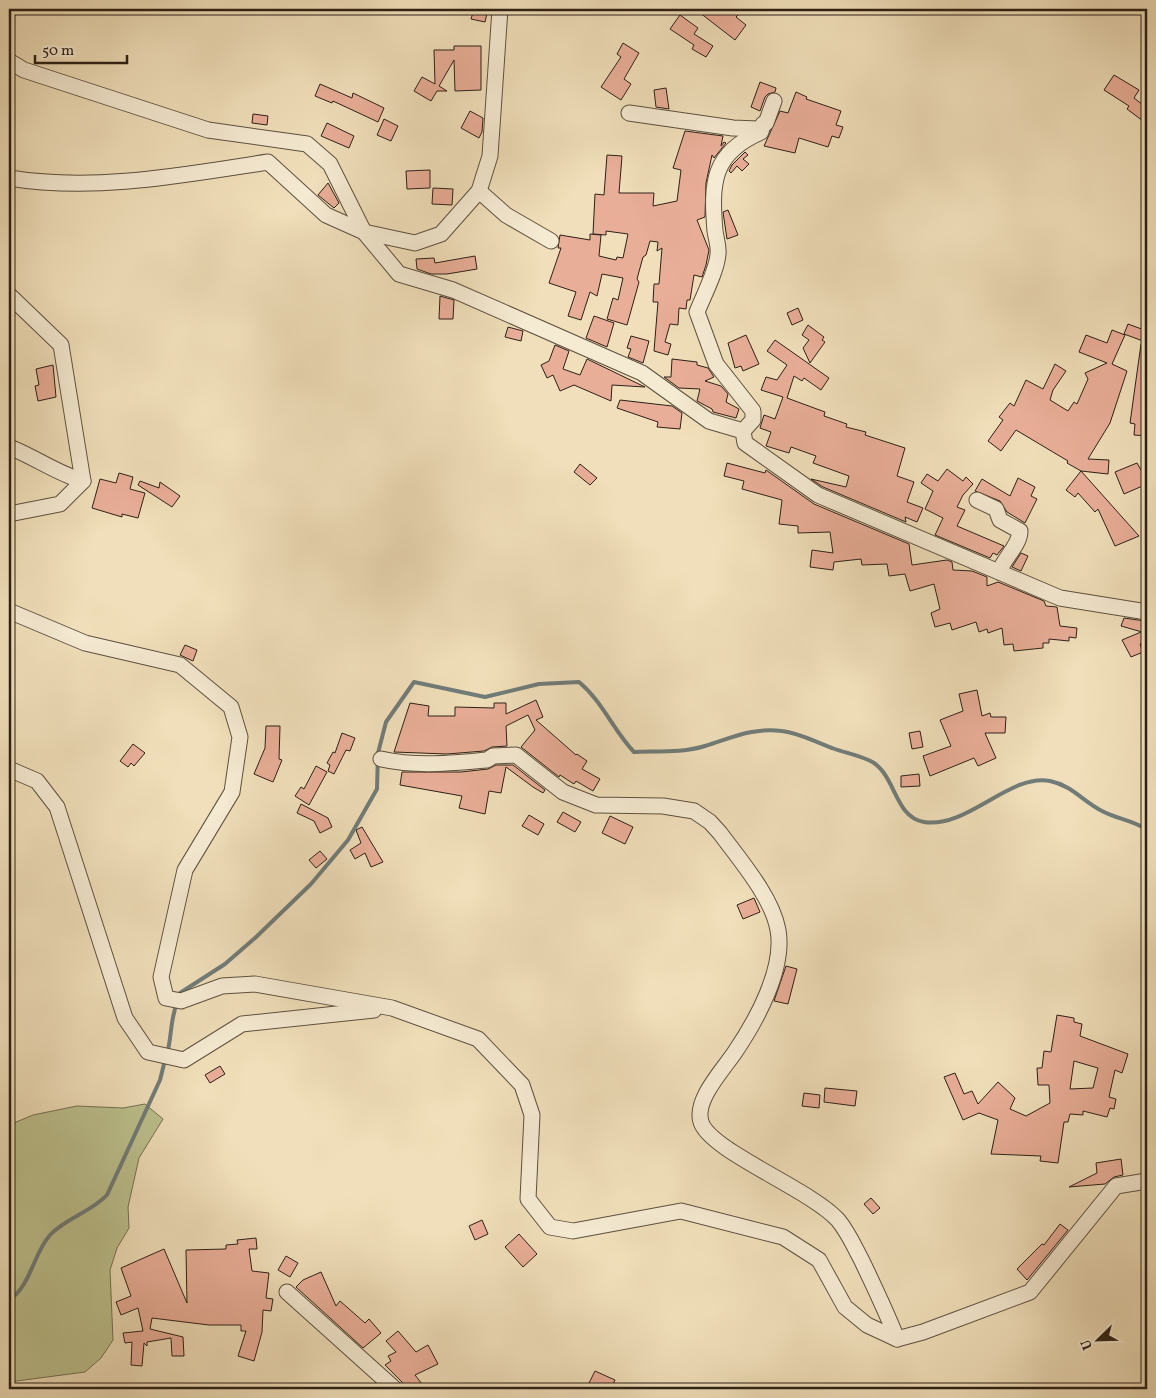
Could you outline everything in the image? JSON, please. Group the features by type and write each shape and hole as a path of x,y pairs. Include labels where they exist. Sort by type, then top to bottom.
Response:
{"street":[{"path":"9,178 39,183 153,180 268,162 326,215 364,232 415,243 424,240 441,234 479,191 490,156 500,9"},
{"path":"9,60 24,70 208,130 307,144 330,164 364,232 399,274 453,290 642,373 709,421 743,431"},
{"path":"629,113 758,130 766,123 774,101"},
{"path":"743,431 753,420 753,411 716,364 696,312 718,256 715,210 716,179 721,164 735,145 761,132 763,124"},
{"path":"479,191 506,215 551,241"},
{"path":"9,295 61,345 83,481"},
{"path":"743,431 745,443 818,495 1060,598 1147,612"},
{"path":"9,447 41,461 60,474 83,481"},
{"path":"9,514 60,504 83,481"},
{"path":"977,500 996,509 999,519 1018,528 1020,532 999,572"},
{"path":"9,611 85,642 180,665 232,707 240,737 232,792 185,870 162,977 166,998 181,1001 222,986 255,984 392,1008 478,1039 522,1085 532,1115 528,1199 550,1227 573,1231 681,1211 782,1237 819,1260 845,1307 867,1325 897,1339 924,1332 1030,1292 1116,1186 1147,1181"},
{"path":"381,759 406,764 430,765 487,760 493,756 516,755 563,792 596,805 653,805 684,809 700,814 715,828 749,874 773,911 780,945 777,964 762,1006 735,1051 710,1086 700,1107 700,1121 710,1136 724,1147 794,1187 837,1219 850,1237 885,1306 897,1339"},
{"path":"9,769 37,781 57,807 125,1018 148,1052 184,1060 242,1024 392,1008"},
{"path":"287,1292 395,1389"}],"green space":[{"path":"145,1104 163,1119 139,1158 128,1207 129,1228 117,1248 110,1270 113,1340 101,1358 85,1372 9,1382 9,1125 33,1115 77,1106 123,1108"}],"building":[{"path":"474,9 488,9 485,22 471,19"},
{"path":"695,9 744,9 736,17 746,25 735,40"},
{"path":"680,15 698,28 694,34 713,46 706,57 692,49 694,45 670,29"},
{"path":"623,43 639,53 624,79 631,84 621,100 601,87 621,57 617,54"},
{"path":"454,46 481,46 481,90 455,91 454,60 439,86 447,91 437,91 431,101 414,91 422,77 435,84 434,50 454,50"},
{"path":"1114,75 1139,90 1134,98 1147,108 1147,124 1127,109 1129,106 1104,90"},
{"path":"760,82 776,88 775,92 765,97 760,111 751,107"},
{"path":"320,84 352,98 353,93 384,108 378,122 333,101 332,103 315,96"},
{"path":"666,88 669,109 656,107 654,90"},
{"path":"796,92 807,97 806,99 841,111 836,125 843,127 839,138 832,136 828,147 799,138 795,153 764,146 780,111 788,113"},
{"path":"470,111 483,118 482,132 479,138 461,128"},
{"path":"253,114 268,116 267,125 252,123"},
{"path":"384,119 398,126 391,141 377,135"},
{"path":"327,123 354,136 349,148 321,136"},
{"path":"685,131 723,136 721,146 724,142 726,143 714,158 712,155 706,183 705,217 697,220 709,250 706,265 702,277 694,275 690,300 687,300 686,309 679,308 678,325 670,324 665,342 671,344 668,355 654,351 658,302 653,302 654,284 659,284 662,248 657,251 658,242 650,241 646,255 643,257 637,279 639,282 627,325 607,319 613,298 618,300 623,278 602,274 597,296 590,292 581,320 568,316 576,292 549,283 561,248 558,248 560,235 590,240 590,234 601,235 599,256 616,260 617,257 623,258 628,234 606,231 606,235 593,234 595,194 604,195 607,155 622,156 619,193 654,193 653,206 677,201 681,170 673,168"},
{"path":"745,152 748,155 743,159 749,164 742,171 737,166 731,173 729,171 732,165"},
{"path":"430,170 430,188 407,189 406,171"},
{"path":"328,183 339,203 334,208 318,195"},
{"path":"433,188 453,189 452,205 432,204"},
{"path":"728,210 738,235 727,239 723,212"},
{"path":"475,256 477,269 447,274 431,274 417,269 416,259 434,258 435,263"},
{"path":"440,296 454,300 453,319 439,319"},
{"path":"798,308 803,320 792,325 787,313"},
{"path":"594,316 614,323 607,347 586,338"},
{"path":"1128,324 1147,331 1143,341 1124,334"},
{"path":"808,325 824,337 822,340 825,342 810,363 803,348 809,340 802,335"},
{"path":"508,327 523,331 521,341 505,337"},
{"path":"1112,330 1125,335 1112,364 1127,371 1110,423 1088,459 1109,460 1108,474 1081,471 1067,463 1068,461 1016,430 1001,451 988,441 1003,420 999,417 1010,403 1014,406 1026,380 1043,389 1055,364 1066,371 1053,390 1050,400 1068,411 1074,402 1077,404 1088,379 1085,373 1107,363 1079,352 1086,335 1107,343"},
{"path":"746,335 759,364 743,371 741,366 735,368 728,343"},
{"path":"631,336 649,341 643,363 628,357 631,349 627,348"},
{"path":"775,340 829,378 821,390 804,378 802,381 794,376 787,398 825,412 824,416 847,424 846,427 866,432 865,435 905,448 897,476 914,482 907,502 923,508 917,522 905,517 906,522 823,487 811,479 846,487 849,476 813,463 816,456 791,447 789,453 766,446 771,432 760,428 764,415 775,419 783,397 761,390 766,377 777,380 787,365 767,351"},
{"path":"1141,344 1147,345 1147,436 1134,435 1135,424 1130,423"},
{"path":"555,345 569,351 563,369 580,375 587,359 645,387 612,385 611,401 574,385 560,391 553,375 547,378 541,365 549,361"},
{"path":"672,359 697,362 697,365 708,368 714,377 705,381 721,386 728,394 726,402 739,409 736,418 713,412 712,409 697,401 700,389 679,388 664,377 671,377"},
{"path":"53,365 56,397 38,401 35,386 39,385 36,369"},
{"path":"620,400 672,406 682,413 680,429 657,427 658,422 617,408"},
{"path":"727,463 765,473 766,470 814,504 909,544 912,565 947,560 952,562 953,570 972,571 987,577 987,586 998,582 1044,601 1046,606 1057,607 1060,626 1077,628 1076,638 1069,637 1069,641 1049,639 1049,643 1043,643 1043,648 1014,651 1013,644 1004,645 1002,628 988,633 987,629 979,632 976,622 952,630 950,623 935,627 931,613 940,609 934,584 910,591 905,574 889,576 887,564 862,565 861,559 834,562 833,570 810,567 812,550 833,553 830,532 798,533 798,526 779,524 782,500 742,489 744,481 724,476"},
{"path":"1137,463 1141,470 1147,468 1147,484 1124,494 1115,472"},
{"path":"580,464 597,478 590,485 574,472"},
{"path":"947,469 963,481 966,477 973,484 963,495 957,507 965,510 957,526 1004,546 997,555 993,553 990,558 935,535 943,518 925,509 933,491 921,483 927,474 938,481"},
{"path":"1081,471 1139,536 1115,546 1098,509 1095,512 1078,493 1075,497 1066,490"},
{"path":"119,473 133,477 130,489 145,493 138,518 122,514 122,517 92,508 100,479 116,483"},
{"path":"1018,478 1035,487 1031,496 1037,499 1025,523 1007,512 1000,501 975,491 982,479 1010,496"},
{"path":"140,481 159,488 160,482 180,496 172,507 138,485"},
{"path":"1021,553 1028,556 1021,571 1012,567"},
{"path":"1124,618 1145,621 1142,632 1121,626"},
{"path":"1141,632 1145,642 1140,644 1143,652 1131,657 1122,640"},
{"path":"185,645 197,650 193,661 180,655"},
{"path":"977,690 982,716 990,713 991,717 1006,717 1005,733 985,733 996,758 978,766 974,758 930,776 923,756 951,746 940,720 963,711 959,694"},
{"path":"536,700 543,717 536,720 576,755 587,761 582,769 600,779 593,791 576,781 574,784 560,775 559,777 521,747 535,730 528,715 506,726 507,746 492,747 484,751 447,754 394,752 410,703 429,706 428,716 455,716 455,707 494,708 494,703 506,703 506,714"},
{"path":"266,726 280,726 279,759 282,760 273,782 254,774 265,748"},
{"path":"920,731 923,747 912,749 909,733"},
{"path":"342,733 355,738 350,751 346,750 334,774 328,771 330,765 327,763 333,752 335,753"},
{"path":"133,744 145,753 134,766 131,763 128,767 120,761"},
{"path":"496,765 513,765 545,790 543,793 506,767 501,793 489,791 485,814 459,808 462,796 400,785 402,772 461,772 488,769"},
{"path":"316,766 327,772 309,805 295,796 301,787 304,789"},
{"path":"919,774 920,786 901,787 901,776"},
{"path":"301,804 328,818 332,827 320,833 314,821 297,813"},
{"path":"563,812 581,822 575,832 557,822"},
{"path":"529,815 544,824 538,835 522,826"},
{"path":"610,816 633,827 625,844 602,833"},
{"path":"362,827 383,862 371,867 365,853 355,859 350,850 361,843 356,830"},
{"path":"320,851 327,859 316,868 309,860"},
{"path":"754,898 760,912 743,919 737,905"},
{"path":"786,966 797,969 788,1004 774,1001"},
{"path":"1057,1015 1074,1018 1074,1022 1082,1024 1080,1036 1128,1054 1122,1073 1115,1070 1109,1097 1116,1099 1114,1109 1110,1108 1107,1117 1083,1111 1083,1115 1070,1114 1068,1122 1064,1122 1058,1163 1040,1161 1041,1156 991,1154 998,1120 979,1113 963,1120 944,1077 955,1073 964,1094 972,1091 978,1104 998,1082 1015,1098 1010,1109 1026,1116 1050,1103 1049,1085 1038,1085 1037,1068 1042,1068 1044,1051 1051,1052","holes":["1074,1061 1098,1068 1093,1088 1070,1089"]},
{"path":"220,1066 225,1074 210,1083 205,1075"},
{"path":"825,1088 857,1091 855,1106 824,1102"},
{"path":"804,1093 820,1095 819,1108 802,1106"},
{"path":"1121,1159 1123,1175 1114,1177 1105,1184 1069,1187 1097,1173 1096,1163"},
{"path":"871,1198 880,1208 873,1214 864,1204"},
{"path":"482,1220 488,1234 475,1240 469,1226"},
{"path":"1060,1224 1068,1230 1027,1280 1017,1269 1042,1244 1044,1245"},
{"path":"519,1234 537,1254 523,1267 505,1247"},
{"path":"256,1238 257,1249 249,1249 252,1271 269,1273 266,1298 273,1299 271,1311 263,1310 262,1332 254,1361 238,1356 246,1331 241,1331 241,1325 209,1325 152,1318 150,1329 183,1337 184,1356 172,1356 171,1338 147,1342 147,1346 144,1343 142,1366 131,1365 132,1342 125,1343 123,1333 143,1331 138,1308 121,1315 116,1302 131,1296 121,1268 164,1249 187,1303 186,1250 226,1249 226,1245 238,1244 237,1240"},
{"path":"286,1256 298,1263 290,1277 278,1270"},
{"path":"321,1272 336,1306 340,1301 365,1323 369,1319 381,1333 363,1348 296,1287 303,1280"},
{"path":"398,1331 416,1352 428,1345 438,1364 415,1375 426,1389 404,1389 402,1382 385,1365 391,1361 388,1356 396,1352 386,1341"},
{"path":"595,1371 615,1380 611,1389 598,1389 588,1385"}],"waterway":[{"path":"179,996 180,993 225,964 255,938 311,884 348,840 377,789 378,753 386,722 414,682 485,697 539,684 579,682 595,698 634,752 688,750 752,732 772,730 795,734 865,758 874,763 887,778 907,813 914,819 924,822 940,822 956,817 1019,785 1035,781 1050,781 1071,790 1102,811 1147,830"},
{"path":"167,1054 177,1003"},
{"path":"9,1300 22,1287 50,1235 63,1224 94,1206 107,1195 160,1080 165,1060"}]}
